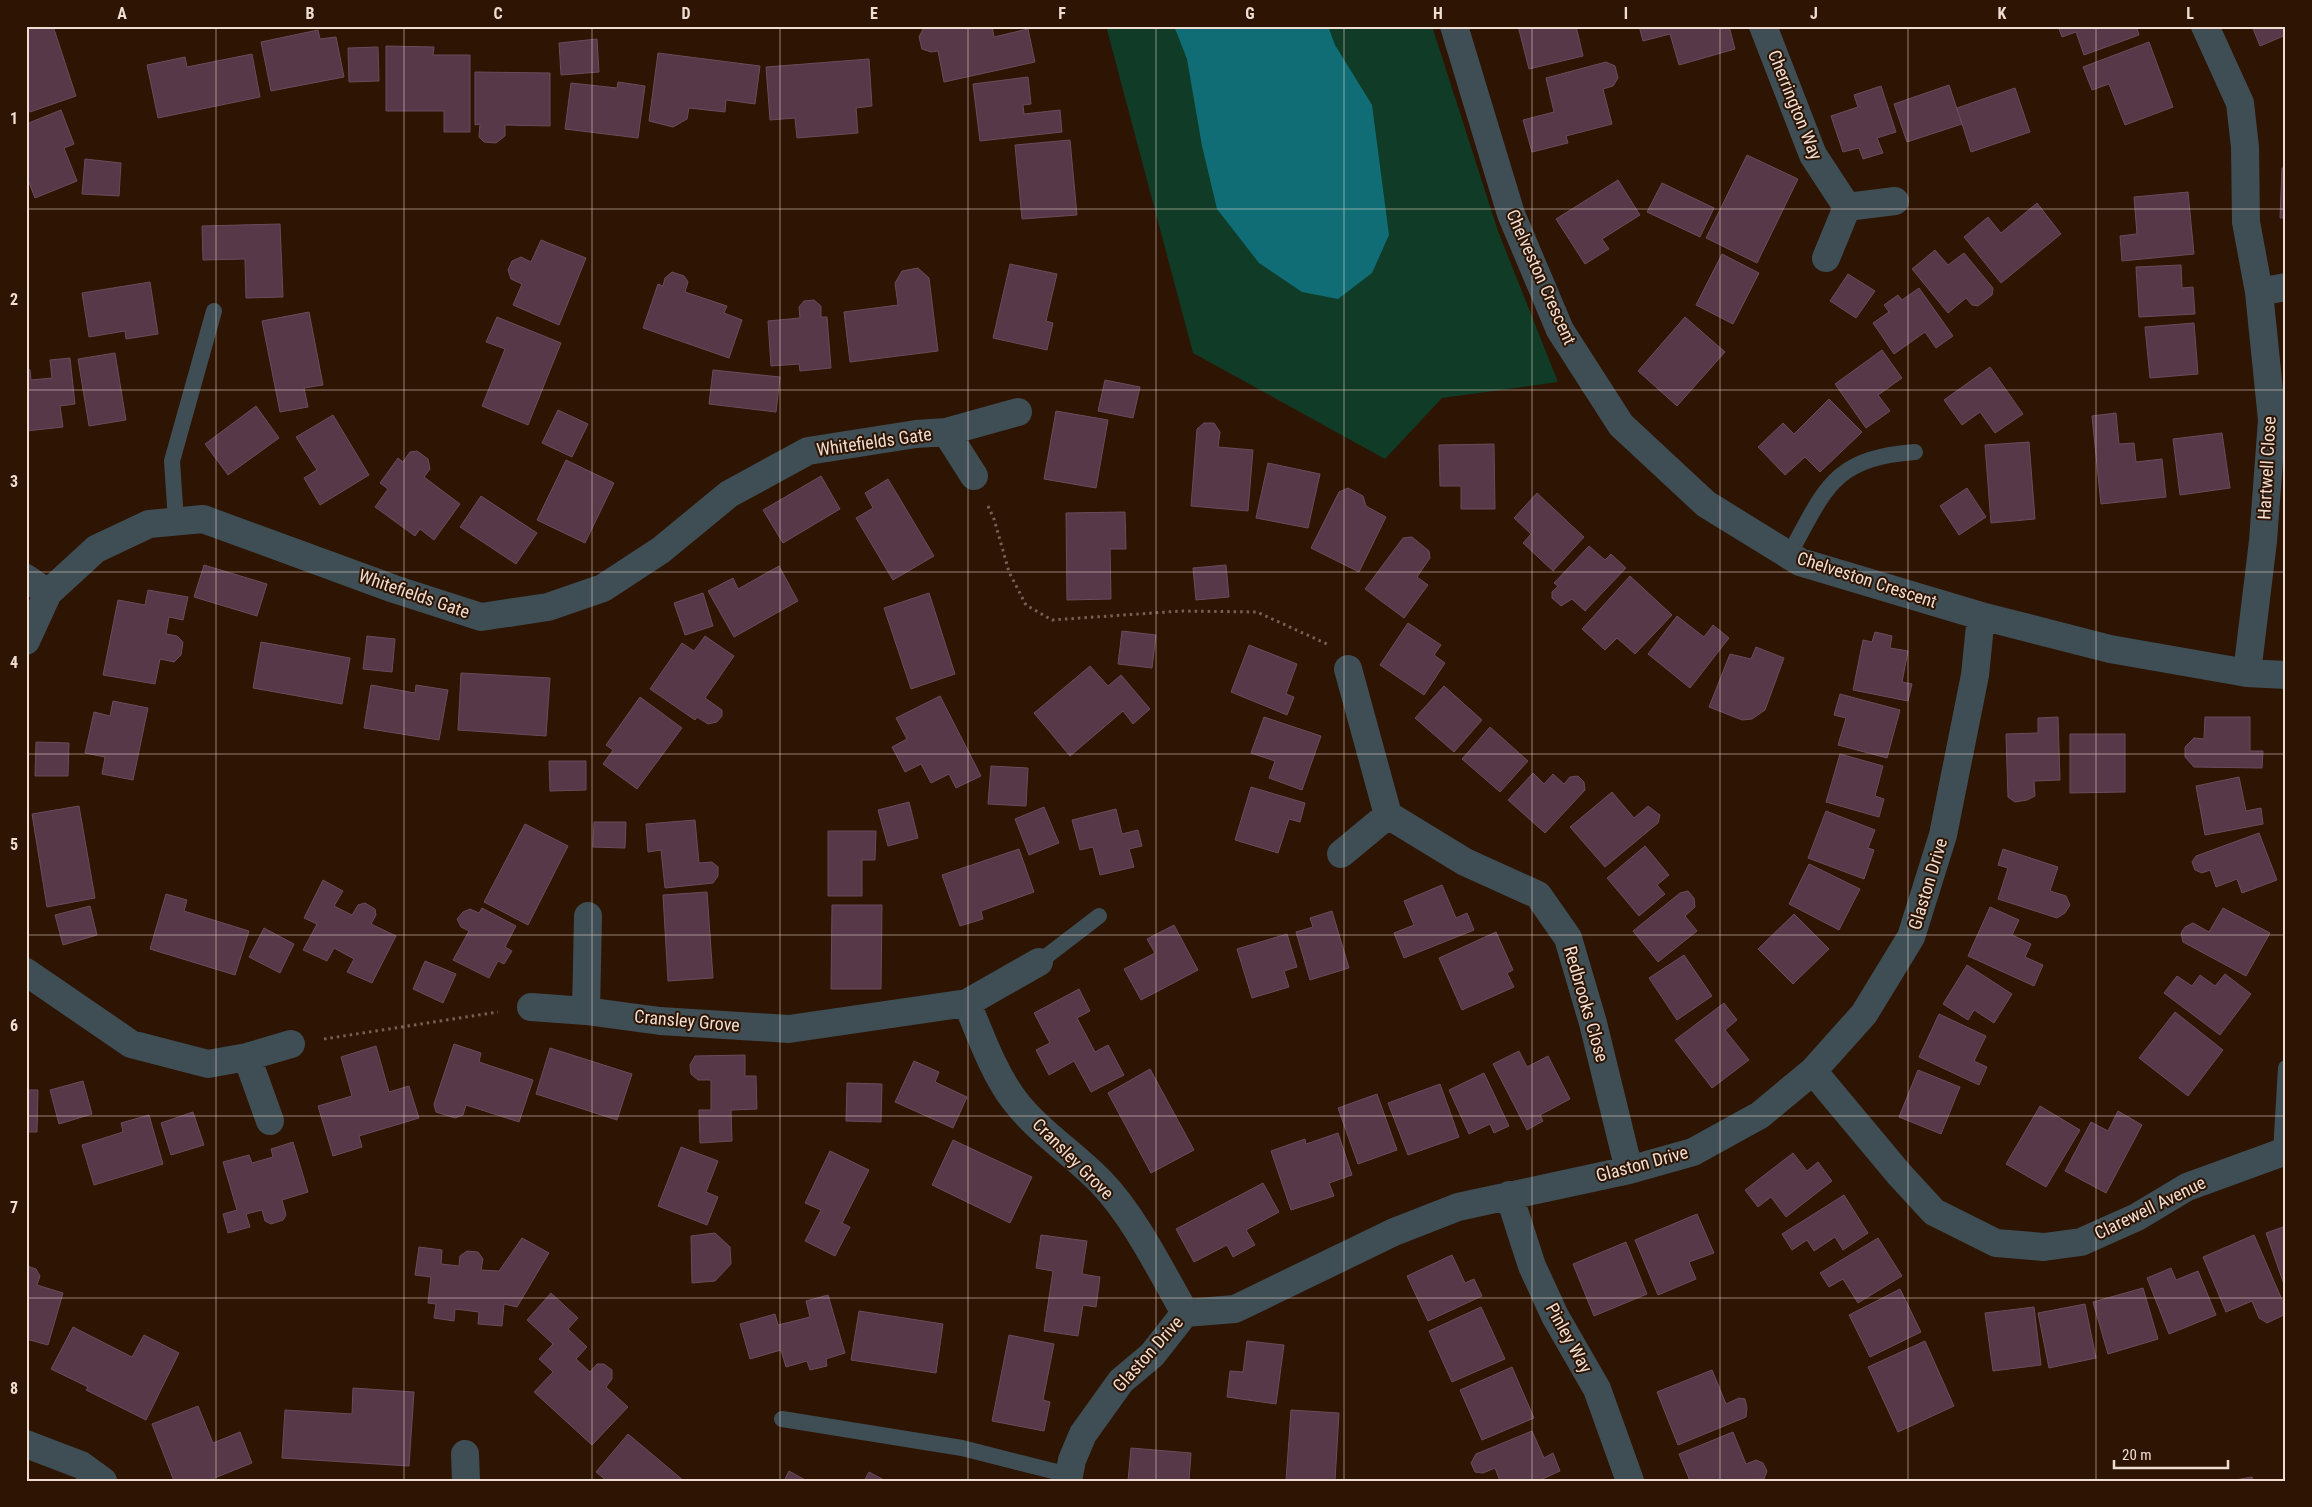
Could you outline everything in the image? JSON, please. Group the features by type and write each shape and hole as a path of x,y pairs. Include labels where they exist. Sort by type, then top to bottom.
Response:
{"street":[{"name":"Chelveston Crescent","path":"1454,26 1511,214 1560,330 1621,425 1706,504 1800,562 1981,616 2110,649 2246,673 2286,675"},
{"name":"Cherrington Way","path":"1763,26 1813,155 1846,207"},
{"name":"Hartwell Close","path":"2205,26 2240,103 2245,147 2246,222 2259,292 2272,420 2263,541 2246,673"},
{"path":"1826,258 1846,207 1896,200"},
{"path":"2259,292 2286,287"},
{"name":"Whitefields Gate","path":"26,641 37,586 96,549 149,524 203,518 394,589 481,617 548,607 603,588 661,550 729,494 808,451 916,434 946,432 1018,412"},
{"name":"Whitefields Gate","path":"946,432 974,476"},
{"name":"Glaston Drive","path":"1069,1478 1072,1460 1083,1434 1121,1381 1152,1355 1185,1313 1235,1309 1394,1232 1458,1207 1629,1170 1693,1152 1760,1115 1813,1071 1864,1014 1911,937 1943,835 1975,675 1981,616"},
{"path":"1341,854 1388,815 1348,669"},
{"name":"Redbrooks Close","path":"1388,815 1465,862 1538,895 1568,938 1593,1023 1629,1170"},
{"path":"586,1011 588,916"},
{"name":"Cransley Grove","path":"530,1007 586,1011 660,1021 789,1029 967,1003 1039,962"},
{"path":"26,972 131,1044 208,1064 247,1057 291,1044"},
{"name":"Cransley Grove","path":"967,1003 988,1053 1015,1101 1060,1146 1101,1182 1133,1225 1185,1313"},
{"path":"247,1057 270,1121"},
{"name":"Clarewell Avenue","path":"1813,1071 1899,1174 1934,1212 1996,1243 2044,1247 2081,1242 2137,1217 2187,1187 2283,1151"},
{"name":"Pinley Way","path":"1509,1195 1532,1266 1555,1316 1597,1389 1630,1481"},
{"path":"26,1444 81,1465 103,1481"}],"lane":[{"path":"176,521 172,461 214,311"},
{"path":"1789,555 1817,504 1833,480 1846,469 1894,454 1915,452"},
{"path":"1039,962 1099,916"},
{"path":"2283,1151 2286,1068"},
{"path":"782,1419 962,1448 1069,1478"}],"path":[{"path":"974,476 994,518 1009,572 1026,605 1052,620 1180,611 1257,612 1328,644 1348,669"},
{"path":"291,1044 530,1007"}],"green space":[{"path":"1106,26 1432,26 1498,231 1558,382 1442,398 1385,459 1193,353"}],"water":[{"path":"1174,26 1328,26 1335,45 1372,105 1389,235 1372,273 1338,299 1302,292 1259,263 1217,209 1202,146 1187,59"}],"building":[{"path":"26,26 53,26 76,96 30,112 26,102"},
{"path":"932,26 992,26 994,37 1028,29 1035,62 944,82 938,51 931,52 922,49 919,37 923,29"},
{"path":"1518,26 1576,26 1583,56 1529,69"},
{"path":"1639,26 1729,26 1735,49 1679,65 1670,34 1643,41"},
{"path":"2058,26 2136,26 2139,35 2084,55 2076,32 2062,37"},
{"path":"2252,26 2286,26 2286,35 2260,46"},
{"path":"318,30 320,39 336,37 344,77 271,91 261,42"},
{"path":"597,39 599,72 561,75 559,43"},
{"path":"2149,42 2173,107 2125,125 2109,84 2092,90 2083,67"},
{"path":"386,46 434,47 433,55 470,55 470,132 444,132 444,111 386,111"},
{"path":"378,47 379,81 349,82 348,48"},
{"path":"658,53 760,66 755,104 726,100 725,112 689,108 687,119 673,127 649,121"},
{"path":"252,54 260,97 158,118 147,65 185,57 187,67"},
{"path":"869,59 872,106 856,108 858,133 797,138 795,118 770,120 766,67"},
{"path":"1606,62 1615,66 1618,78 1613,86 1603,89 1612,124 1566,136 1568,143 1532,152 1523,120 1554,112 1546,78"},
{"path":"475,72 550,73 550,126 505,125 505,136 496,143 484,142 479,137 480,124 475,125"},
{"path":"1028,77 1031,104 1023,105 1024,114 1060,110 1062,132 980,141 973,84"},
{"path":"618,82 645,86 638,138 565,129 571,83 617,88"},
{"path":"1949,85 1962,124 1907,142 1894,104"},
{"path":"1881,86 1896,132 1877,138 1883,153 1863,159 1859,148 1843,152 1831,116 1858,107 1854,95"},
{"path":"2015,88 2030,132 1971,152 1957,108"},
{"path":"61,110 74,144 64,148 77,181 35,198 26,175 26,124"},
{"path":"1070,140 1077,215 1022,219 1015,145"},
{"path":"1747,155 1798,179 1757,263 1706,238"},
{"path":"85,159 121,163 119,196 82,194"},
{"path":"2282,168 2286,168 2286,218 2280,218"},
{"path":"1618,180 1640,215 1602,239 1609,249 1585,264 1556,219"},
{"path":"1662,183 1714,208 1700,237 1647,212"},
{"path":"2188,192 2194,254 2122,261 2120,236 2137,234 2134,197"},
{"path":"2037,203 2061,234 2001,283 1964,237 1988,217 2001,233"},
{"path":"280,224 283,297 246,298 245,259 203,260 202,226"},
{"path":"541,240 586,258 559,325 513,305 522,284 511,279 508,270 512,261 521,257 531,262"},
{"path":"1935,250 1948,265 1964,253 1993,288 1992,295 1978,306 1972,305 1966,298 1948,313 1912,269"},
{"path":"1722,254 1759,273 1733,324 1696,305"},
{"path":"1010,264 1057,274 1046,321 1053,323 1047,350 993,338"},
{"path":"2181,265 2182,288 2193,287 2195,314 2139,317 2136,267"},
{"path":"918,268 929,278 938,351 850,362 844,312 898,305 895,283 902,271"},
{"path":"672,272 684,276 688,282 685,292 727,306 724,313 742,320 729,358 643,328 658,284 663,286 665,278"},
{"path":"1848,274 1875,291 1856,318 1830,301"},
{"path":"150,282 158,334 126,339 125,331 89,337 82,293"},
{"path":"1919,288 1953,336 1936,348 1925,332 1894,354 1873,323 1889,312 1884,305 1898,295 1902,300"},
{"path":"814,300 821,306 821,317 827,317 831,368 800,371 799,364 771,366 768,321 800,318 799,307 804,301"},
{"path":"309,312 323,385 304,388 308,407 280,412 262,321"},
{"path":"497,317 561,343 528,425 482,406 505,349 486,342"},
{"path":"1685,317 1725,352 1677,406 1638,371"},
{"path":"2194,323 2198,374 2150,378 2145,327"},
{"path":"1882,350 1902,378 1878,395 1890,411 1866,428 1835,384"},
{"path":"115,353 126,420 89,426 78,359"},
{"path":"70,358 75,404 60,406 63,427 26,431 26,366 30,370 31,380 52,378 50,360"},
{"path":"1990,367 2023,414 1995,433 1980,412 1962,425 1944,400"},
{"path":"713,370 780,377 776,412 709,404"},
{"path":"1105,380 1140,387 1133,418 1098,411"},
{"path":"1829,399 1862,432 1820,472 1805,457 1785,475 1758,447 1783,423 1794,434"},
{"path":"256,406 279,438 228,475 205,444"},
{"path":"558,410 588,424 572,457 542,443"},
{"path":"1056,411 1108,420 1096,488 1044,479"},
{"path":"2116,413 2119,444 2134,443 2136,462 2162,459 2166,497 2101,504 2092,416"},
{"path":"333,415 369,475 320,505 304,478 317,470 296,437"},
{"path":"1204,423 1214,423 1220,432 1218,447 1253,450 1248,511 1191,506 1197,429"},
{"path":"2222,433 2230,488 2180,495 2173,439"},
{"path":"2029,442 2035,519 1991,523 1985,445"},
{"path":"1494,444 1495,509 1461,509 1461,486 1440,486 1439,445"},
{"path":"417,451 428,459 430,469 424,477 460,504 434,540 420,529 415,536 375,507 388,489 380,483 398,458 403,462 410,452"},
{"path":"566,460 614,483 585,543 537,520"},
{"path":"1268,463 1320,474 1308,528 1256,518"},
{"path":"821,476 840,509 783,543 763,510"},
{"path":"888,479 934,556 893,580 856,518 873,508 865,493"},
{"path":"1348,488 1363,496 1366,506 1386,517 1359,572 1311,548 1339,492"},
{"path":"1967,488 1986,517 1959,535 1940,506"},
{"path":"1537,493 1584,537 1553,571 1523,543 1531,534 1514,518"},
{"path":"481,496 537,533 516,564 460,527"},
{"path":"1125,512 1126,549 1110,549 1111,599 1067,600 1066,513"},
{"path":"1412,537 1429,551 1430,558 1417,577 1428,585 1404,618 1365,589 1403,538"},
{"path":"1589,546 1605,560 1611,554 1626,568 1585,611 1572,599 1561,606 1552,598 1552,592 1558,586 1554,583"},
{"path":"204,565 267,584 257,616 194,597"},
{"path":"1226,565 1229,597 1196,600 1193,568"},
{"path":"779,566 798,601 734,637 708,591 733,578 738,589"},
{"path":"1630,576 1672,615 1635,654 1617,638 1605,650 1582,629"},
{"path":"148,590 188,597 183,620 169,617 166,634 177,636 183,642 181,655 174,662 160,659 155,684 103,675 118,600 145,605"},
{"path":"703,593 713,626 685,635 674,603"},
{"path":"929,593 955,674 911,689 884,608"},
{"path":"1677,616 1704,637 1713,625 1729,638 1690,688 1648,654"},
{"path":"1408,623 1441,645 1434,655 1445,663 1424,695 1380,665"},
{"path":"1122,631 1156,635 1152,668 1118,664"},
{"path":"1875,632 1892,636 1890,648 1908,651 1902,682 1912,684 1908,701 1853,690 1863,640 1872,642"},
{"path":"367,636 395,639 392,672 363,669"},
{"path":"705,636 734,656 705,698 722,710 722,716 717,722 708,724 697,717 695,720 650,689 682,643 694,651"},
{"path":"261,642 350,658 342,704 253,688"},
{"path":"1249,645 1297,664 1286,694 1294,697 1287,715 1231,692"},
{"path":"1756,647 1784,658 1765,710 1752,719 1742,720 1709,707 1730,654 1751,659"},
{"path":"1090,666 1108,686 1121,675 1150,709 1133,724 1123,711 1070,756 1034,713"},
{"path":"461,673 550,678 546,736 458,730"},
{"path":"371,685 415,693 416,685 448,690 439,740 364,728"},
{"path":"1444,686 1482,720 1454,752 1415,718"},
{"path":"1840,694 1900,710 1887,758 1838,745 1846,718 1834,715"},
{"path":"940,696 981,776 956,788 949,774 931,783 921,764 905,772 892,747 907,739 896,718"},
{"path":"640,697 682,728 637,789 603,764 613,750 606,745"},
{"path":"113,701 148,708 133,780 102,774 105,757 85,753 94,712 110,716"},
{"path":"1264,717 1321,736 1302,790 1269,778 1275,761 1251,753"},
{"path":"2058,717 2060,780 2034,781 2035,796 2027,800 2015,802 2008,797 2006,734 2038,733 2038,718"},
{"path":"2205,717 2250,717 2250,751 2263,751 2262,768 2194,767 2185,757 2185,747 2194,738 2204,739"},
{"path":"1490,727 1528,761 1500,792 1462,759"},
{"path":"2070,734 2125,734 2125,792 2070,793"},
{"path":"36,742 69,743 68,776 35,776"},
{"path":"1840,754 1883,766 1875,796 1884,799 1879,817 1826,802"},
{"path":"549,761 586,761 586,790 550,791"},
{"path":"991,766 1028,768 1026,806 988,804"},
{"path":"1533,773 1544,784 1553,774 1564,784 1570,777 1578,776 1584,782 1585,790 1545,833 1508,800"},
{"path":"2239,777 2246,811 2261,808 2263,824 2205,835 2196,786"},
{"path":"1251,787 1305,803 1300,822 1289,819 1278,853 1235,840"},
{"path":"1612,792 1634,818 1648,806 1660,815 1658,823 1605,867 1570,827"},
{"path":"909,802 918,838 888,846 878,810"},
{"path":"79,806 95,898 47,907 32,814"},
{"path":"1044,807 1059,843 1029,855 1015,819"},
{"path":"1116,809 1122,834 1138,830 1142,846 1129,849 1134,867 1100,875 1093,847 1080,850 1072,820"},
{"path":"1826,811 1875,830 1868,848 1874,850 1864,879 1808,858"},
{"path":"695,820 699,863 712,862 718,867 718,876 713,883 665,888 661,850 648,852 646,824"},
{"path":"594,822 626,822 625,848 593,847"},
{"path":"525,824 568,846 528,925 484,902"},
{"path":"828,831 876,831 875,860 862,860 862,896 828,896"},
{"path":"2259,833 2277,880 2242,893 2237,879 2216,887 2210,870 2202,873 2195,870 2192,862 2196,856"},
{"path":"1645,846 1669,875 1657,885 1665,894 1639,916 1607,878"},
{"path":"1019,849 1034,892 981,911 983,919 960,926 942,875"},
{"path":"2003,849 2058,867 2050,891 2066,896 2070,905 2065,913 2057,918 1998,899 2008,868 1998,865"},
{"path":"1809,864 1860,889 1839,930 1789,904"},
{"path":"323,880 343,891 334,906 352,915 358,905 365,903 375,909 376,915 371,924 396,936 372,983 347,972 354,959 334,948 327,961 303,950 317,924 304,918"},
{"path":"1442,885 1456,918 1467,913 1474,930 1404,958 1394,933 1414,925 1404,901"},
{"path":"1688,891 1694,898 1695,907 1685,916 1697,931 1658,962 1633,931 1680,893"},
{"path":"707,892 713,978 668,981 663,895"},
{"path":"166,894 187,900 184,911 249,931 235,975 150,949"},
{"path":"832,905 882,905 881,989 831,989"},
{"path":"90,906 97,935 63,945 55,915"},
{"path":"1990,907 2019,920 2012,935 2031,944 2025,957 2043,965 2034,986 1968,956"},
{"path":"482,908 516,926 505,947 512,951 504,964 498,961 489,978 453,960 469,931 461,927 457,919 463,912 470,909 479,913"},
{"path":"2223,908 2270,933 2246,976 2183,942 2181,933 2185,927 2193,923 2209,932"},
{"path":"1332,911 1349,968 1310,980 1296,932 1313,927 1310,918"},
{"path":"1794,914 1829,949 1793,984 1758,949"},
{"path":"1174,925 1198,970 1141,1000 1124,969 1155,953 1147,939"},
{"path":"264,928 294,944 280,973 249,957"},
{"path":"1496,932 1513,970 1507,973 1514,987 1462,1010 1439,958"},
{"path":"1287,934 1297,967 1284,971 1289,987 1252,998 1237,949"},
{"path":"1684,955 1712,996 1677,1020 1649,978"},
{"path":"425,961 456,974 443,1003 413,989"},
{"path":"1967,965 2012,994 1994,1023 1974,1010 1968,1020 1943,1004"},
{"path":"2225,974 2251,994 2220,1035 2164,993 2177,976 2192,986 2200,975 2215,986"},
{"path":"1079,989 1090,1011 1077,1018 1095,1052 1108,1045 1124,1075 1091,1092 1074,1061 1049,1075 1036,1050 1050,1043 1034,1013"},
{"path":"1724,1003 1737,1020 1725,1030 1749,1060 1712,1088 1675,1040"},
{"path":"2175,1012 2223,1050 2188,1096 2139,1058"},
{"path":"1939,1014 1986,1036 1974,1061 1987,1067 1979,1085 1919,1057"},
{"path":"454,1044 481,1053 479,1062 533,1080 519,1122 466,1105 463,1115 455,1118 436,1112 434,1104"},
{"path":"376,1046 389,1092 409,1086 419,1118 359,1136 362,1147 333,1156 318,1106 352,1096 341,1057"},
{"path":"550,1048 632,1074 617,1120 536,1094"},
{"path":"1519,1051 1527,1067 1548,1056 1570,1099 1540,1115 1543,1121 1527,1130 1493,1064"},
{"path":"745,1055 745,1076 756,1076 757,1109 731,1110 732,1141 700,1143 699,1110 711,1110 711,1080 698,1080 691,1074 690,1065 695,1056"},
{"path":"914,1061 939,1072 935,1082 967,1097 953,1128 895,1102"},
{"path":"1150,1069 1194,1150 1151,1173 1108,1093"},
{"path":"1918,1070 1960,1087 1941,1134 1899,1117"},
{"path":"1484,1073 1509,1126 1494,1133 1490,1124 1469,1134 1449,1090"},
{"path":"83,1081 92,1114 59,1124 50,1090"},
{"path":"847,1083 882,1084 881,1122 846,1121"},
{"path":"1440,1084 1459,1137 1408,1155 1388,1103"},
{"path":"26,1090 38,1090 37,1132 26,1132"},
{"path":"1377,1094 1397,1150 1358,1164 1338,1108"},
{"path":"2040,1106 2080,1130 2046,1187 2006,1164"},
{"path":"2118,1111 2142,1125 2106,1193 2065,1171 2091,1122 2108,1131"},
{"path":"193,1112 204,1145 171,1155 161,1123"},
{"path":"149,1115 163,1164 94,1185 82,1145 123,1132 121,1123"},
{"path":"1338,1133 1352,1175 1329,1183 1334,1196 1291,1210 1271,1151 1305,1139 1306,1144"},
{"path":"953,1140 1032,1177 1010,1223 932,1185"},
{"path":"293,1142 308,1192 282,1200 286,1215 283,1220 271,1224 265,1221 262,1210 246,1214 250,1227 228,1233 223,1214 237,1210 223,1162 249,1155 252,1163 273,1157 271,1149"},
{"path":"681,1147 718,1161 706,1192 718,1197 707,1225 658,1206"},
{"path":"830,1151 869,1170 842,1223 850,1227 835,1256 805,1241 821,1210 805,1203"},
{"path":"1793,1153 1807,1171 1818,1162 1832,1181 1786,1217 1771,1197 1758,1207 1745,1190"},
{"path":"1263,1183 1279,1212 1246,1230 1255,1245 1233,1257 1227,1245 1194,1262 1176,1229"},
{"path":"1844,1195 1868,1233 1843,1250 1835,1237 1814,1251 1807,1240 1792,1250 1782,1234"},
{"path":"1697,1214 1714,1253 1689,1262 1696,1279 1658,1295 1635,1240"},
{"path":"2286,1226 2286,1290 2266,1233"},
{"path":"715,1233 730,1247 731,1264 715,1281 692,1283 691,1236"},
{"path":"1041,1235 1087,1241 1082,1274 1100,1277 1096,1307 1083,1305 1078,1336 1044,1331 1053,1271 1036,1268"},
{"path":"2254,1235 2286,1309 2286,1314 2267,1323 2259,1318 2252,1301 2226,1312 2203,1257"},
{"path":"522,1238 549,1253 517,1307 504,1304 502,1326 478,1324 479,1312 455,1309 454,1321 434,1318 436,1304 428,1303 431,1277 415,1275 419,1247 442,1250 441,1264 459,1266 460,1256 467,1251 478,1252 483,1259 481,1270 499,1271"},
{"path":"1878,1238 1902,1276 1858,1303 1843,1279 1829,1287 1820,1273"},
{"path":"1626,1242 1647,1294 1594,1316 1573,1264"},
{"path":"1452,1255 1465,1283 1474,1279 1482,1296 1428,1321 1407,1276"},
{"path":"27,1266 36,1269 40,1276 37,1285 63,1293 48,1345 26,1339"},
{"path":"2171,1268 2176,1280 2198,1271 2216,1315 2169,1334 2147,1278"},
{"path":"2143,1288 2158,1339 2108,1354 2093,1302"},
{"path":"1900,1289 1921,1332 1870,1357 1849,1315"},
{"path":"551,1293 578,1318 568,1329 587,1347 576,1359 590,1372 597,1364 604,1364 612,1370 612,1379 606,1387 628,1407 592,1445 534,1392 553,1372 539,1359 553,1344 527,1320"},
{"path":"828,1295 845,1353 826,1359 827,1366 810,1370 807,1361 786,1367 781,1350 750,1359 740,1324 775,1314 778,1325 810,1317 806,1301"},
{"path":"2085,1304 2096,1358 2049,1368 2038,1313"},
{"path":"1481,1307 1505,1359 1452,1382 1429,1331"},
{"path":"2034,1307 2041,1365 1993,1371 1985,1313"},
{"path":"859,1311 943,1324 936,1373 851,1360"},
{"path":"73,1327 132,1357 144,1335 179,1353 146,1420 86,1390 88,1387 51,1369"},
{"path":"1009,1335 1054,1344 1043,1400 1050,1402 1044,1431 992,1421"},
{"path":"1247,1341 1284,1345 1276,1404 1227,1397 1230,1371 1243,1372"},
{"path":"1925,1341 1954,1406 1898,1432 1868,1367"},
{"path":"1512,1367 1534,1418 1482,1440 1460,1390"},
{"path":"1712,1370 1726,1404 1739,1398 1745,1399 1746,1417 1678,1445 1657,1392"},
{"path":"353,1388 414,1392 409,1466 282,1458 285,1410 352,1414"},
{"path":"198,1406 213,1443 240,1432 252,1463 207,1481 174,1481 152,1424"},
{"path":"1291,1410 1339,1413 1335,1481 1286,1481"},
{"path":"1532,1431 1544,1458 1553,1453 1560,1471 1538,1481 1500,1481 1495,1468 1483,1473 1475,1472 1471,1463 1476,1454"},
{"path":"1733,1432 1746,1464 1756,1460 1763,1463 1767,1471 1764,1479 1690,1481 1679,1454"},
{"path":"628,1434 684,1481 607,1481 596,1472"},
{"path":"1131,1448 1191,1453 1189,1481 1128,1481"},
{"path":"789,1471 807,1481 784,1481"},
{"path":"869,1472 886,1481 864,1481"},
{"path":"2252,1477 2253,1481 2230,1481"}]}
